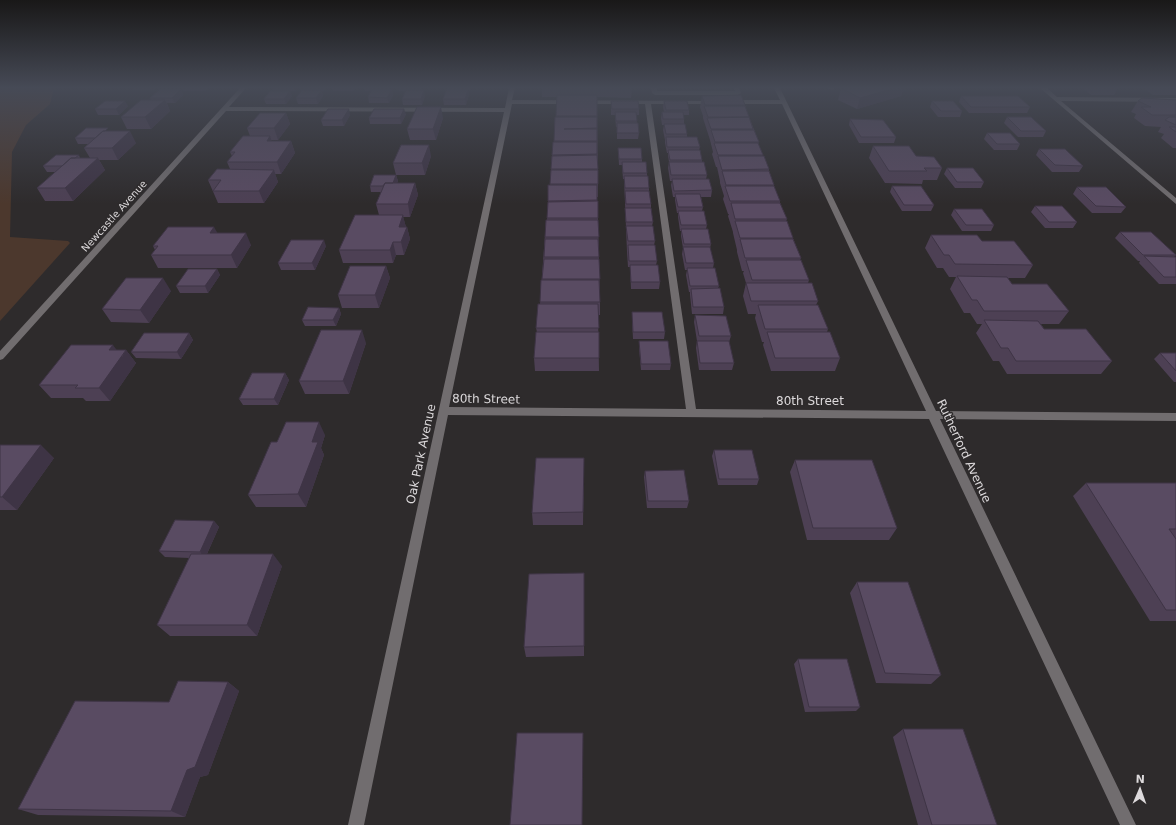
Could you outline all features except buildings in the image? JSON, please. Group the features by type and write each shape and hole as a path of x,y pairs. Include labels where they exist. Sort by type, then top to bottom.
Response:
{"street":[{"name":"Newcastle Avenue","path":"0,356 208,126"},
{"name":"Oak Park Avenue","path":"356,825 504,126"},
{"path":"651,126 692,413"},
{"name":"Rutherford Avenue","path":"795,126 1128,825"},
{"path":"1088,126 1176,202"},
{"name":"80th Street","path":"444,411 1176,417"}],"shaded area":[{"path":"0,126 25,126 12,152 10,237 68,241 70,243 0,321"}]}
